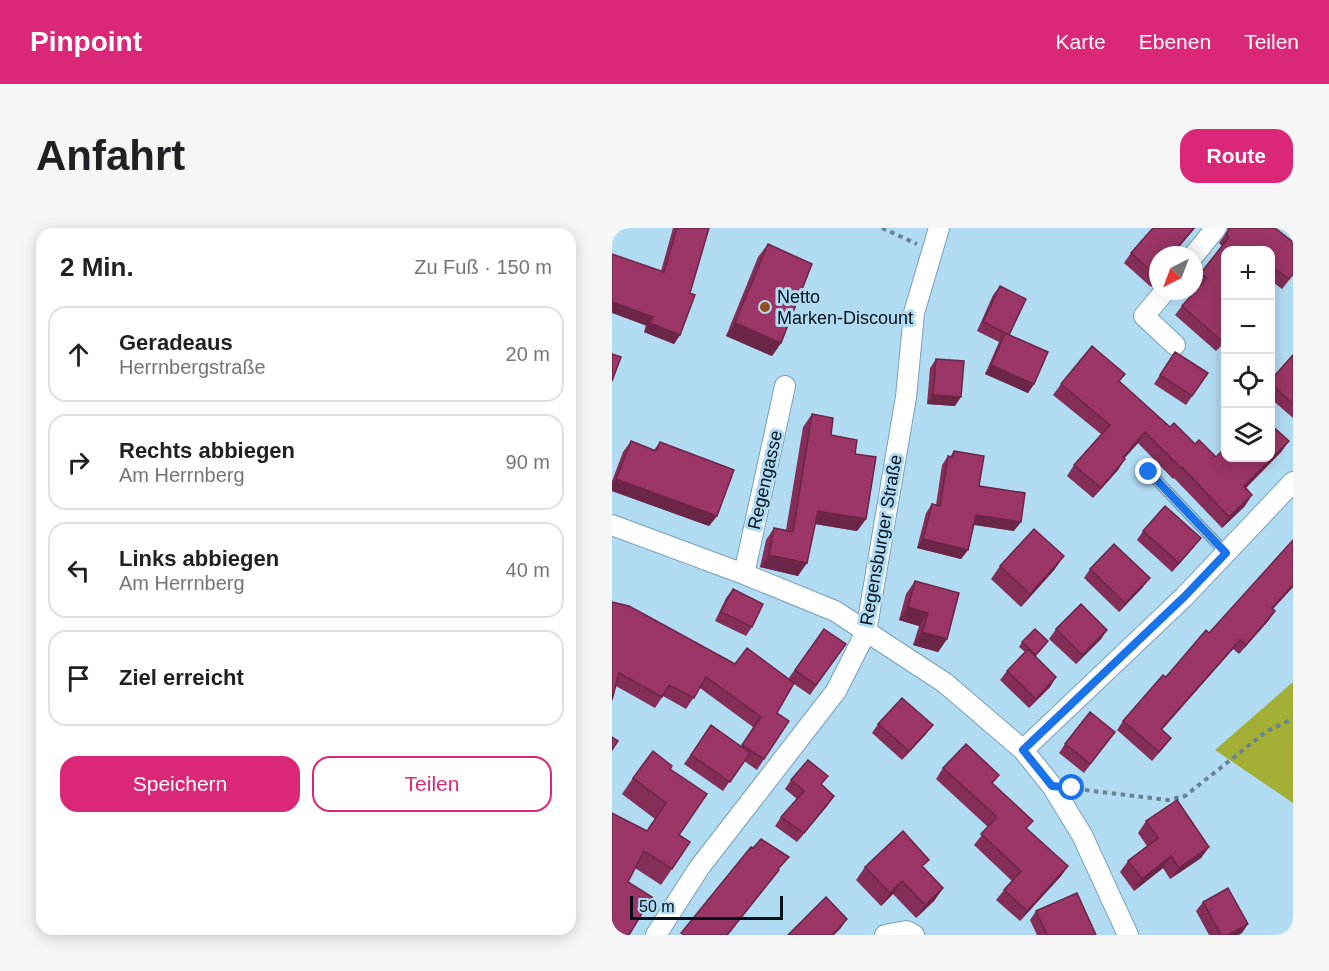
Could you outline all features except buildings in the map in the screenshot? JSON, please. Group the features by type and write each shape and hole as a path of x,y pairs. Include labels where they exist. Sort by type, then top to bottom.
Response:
{"street":[{"name":"Regensburger Straße","path":"656,935 699,868 836,691 866,632 906,397 914,313 939,228"},
{"path":"1201,246 1216,228"},
{"path":"1157,300 1144,316 1175,345"},
{"name":"Regengasse","path":"744,574 785,386"},
{"path":"1023,750 1184,597 1293,482"},
{"path":"612,525 835,611 945,683 1023,750 1052,786 1082,835 1128,935"},
{"path":"885,935 906,931 914,935"}],"lane":[{"path":"1149,472 1226,553"}],"path":[{"path":"882,228 931,251"},
{"path":"1052,786 1168,800 1185,796 1267,731 1293,719"}],"green space":[{"path":"1293,682 1293,803 1215,750"}],"place":[{"name":"Netto Marken-Discount","path":"765,307"}],"route":[{"path":"1072,788 1052,786 1023,750 1184,597 1226,553 1149,472"}]}
